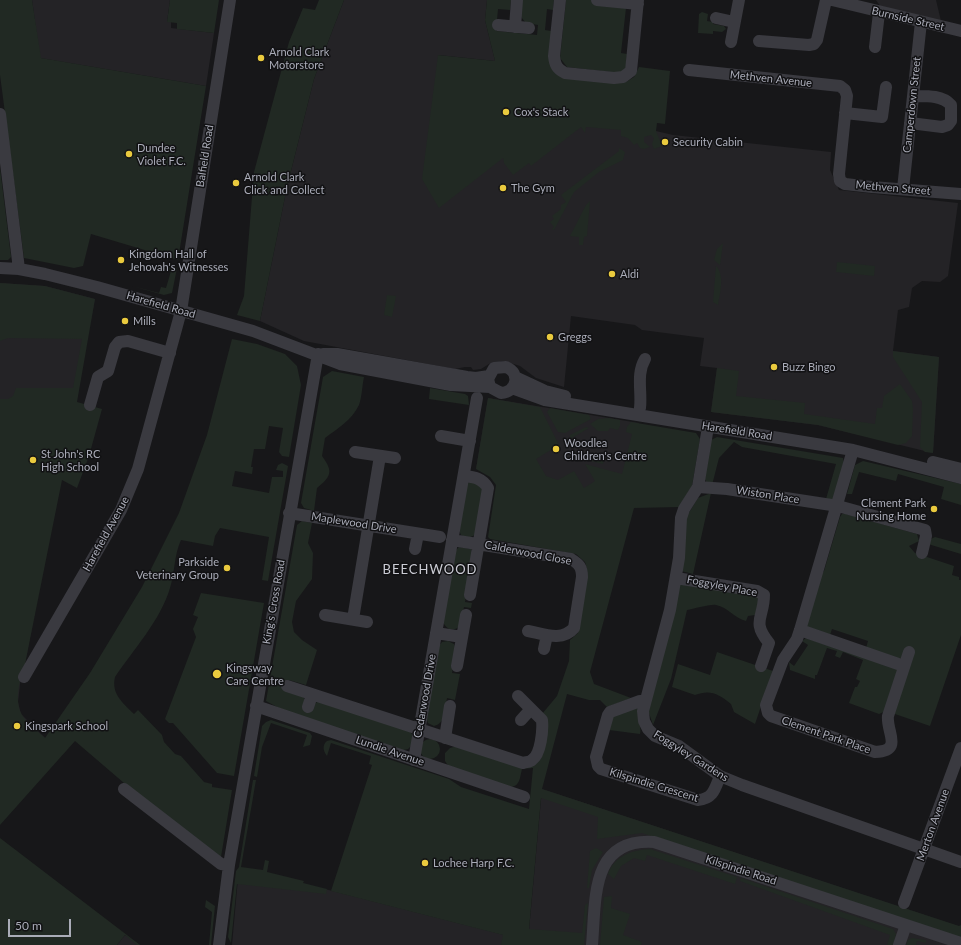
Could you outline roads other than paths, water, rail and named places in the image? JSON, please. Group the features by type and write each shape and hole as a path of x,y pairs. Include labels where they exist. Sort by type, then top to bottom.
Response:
{"street":[{"name":"Balfield Road","path":"181,311 230,0"},
{"path":"515,27 517,0"},
{"path":"560,0 554,56 555,63 559,69 565,73 614,78 623,77 630,71 638,2 597,0"},
{"path":"731,42 739,0"},
{"path":"760,41 809,45 814,44 817,40 826,0"},
{"name":"Burnside Street","path":"832,0 872,8 920,22 961,31"},
{"path":"872,8 875,47"},
{"path":"716,18 734,22"},
{"name":"Camperdown Street","path":"903,189 920,22"},
{"path":"498,25 529,28"},
{"name":"Methven Avenue","path":"689,70 840,86 845,90 847,96"},
{"path":"845,113 882,117 886,87"},
{"name":"Methven Street","path":"847,96 839,174 840,181 845,184 961,194"},
{"path":"910,123 942,126 948,125 951,121 951,105 947,100 935,97 913,96"},
{"path":"0,114 19,269"},
{"name":"Harefield Road","path":"0,268 19,269 97,287 263,335 318,354 340,364 451,385 490,381"},
{"name":"Harefield Avenue","path":"24,677 130,492 181,311"},
{"path":"90,405 98,377 108,371 115,347 119,342 128,341 170,353"},
{"name":"King's Cross Road","path":"220,945 228,865 318,354"},
{"path":"640,408 641,396 639,385 641,369 645,359"},
{"name":"Harefield Road","path":"490,381 494,368 502,366 509,368 514,383 545,400 853,450 961,478"},
{"name":"Harefield Road","path":"490,381 501,393 509,391 514,383"},
{"name":"Harefield Road","path":"514,383 545,391 640,408 854,443 961,469"},
{"name":"Cedarwood Drive","path":"414,760 477,398"},
{"name":"Foggyley Gardens","path":"708,427 698,487 684,509 681,518 680,558 670,610 643,711 644,721 648,729 655,736 679,746 720,776 961,862"},
{"path":"441,436 470,441"},
{"name":"Clement Park Place","path":"853,450 838,506 797,640 783,660 766,705 768,713 771,716 875,752 882,752 889,749 892,743 892,736 887,722 888,716 910,652"},
{"path":"355,452 395,458"},
{"path":"353,619 380,456"},
{"path":"464,476 476,478 484,482 488,488 470,596"},
{"name":"Wiston Place","path":"698,487 727,489 838,506"},
{"path":"838,506 925,530 926,536 922,553"},
{"name":"Maplewood Drive","path":"289,513 440,537"},
{"path":"415,549 418,534"},
{"name":"Calderwood Close","path":"452,540 571,559 578,563 582,569 582,577 574,628 569,634 560,637 528,631"},
{"name":"Foggyley Place","path":"676,578 757,591 764,594 758,621 762,634 769,643 761,666"},
{"path":"325,615 367,622"},
{"path":"457,666 466,615"},
{"path":"800,630 904,666"},
{"path":"436,633 462,638"},
{"path":"544,649 547,635"},
{"path":"287,686 523,763 532,761 537,754 543,725 542,720 518,696"},
{"path":"308,707 312,695"},
{"name":"Kilspindie Crescent","path":"645,702 640,700 610,712 608,715 596,757 598,766 601,769 698,800 706,800 713,794 720,776"},
{"name":"Lundie Avenue","path":"256,706 524,797"},
{"path":"445,738 450,706"},
{"path":"521,720 531,709"},
{"name":"Merton Avenue","path":"904,903 961,748"},
{"path":"124,789 221,864 228,865"},
{"name":"Kilspindie Road","path":"592,945 600,873 606,861 616,850 628,844 642,841 654,842 961,943"},
{"path":"899,945 906,925"}],"place":[{"name":"Arnold Clark Motorstore","path":"261,58"},
{"name":"Cox's Stack","path":"506,112"},
{"name":"Security Cabin","path":"665,142"},
{"name":"Dundee Violet F.C.","path":"129,154"},
{"name":"Arnold Clark Click and Collect","path":"236,183"},
{"name":"The Gym","path":"503,188"},
{"name":"Kingdom Hall of Jehovah's Witnesses","path":"121,260"},
{"name":"Aldi","path":"612,274"},
{"name":"Mills","path":"125,321"},
{"name":"Greggs","path":"550,337"},
{"name":"Buzz Bingo","path":"774,367"},
{"name":"Woodlea Children's Centre","path":"556,449"},
{"name":"St John's RC High School","path":"33,460"},
{"name":"Clement Park Nursing Home","path":"934,509"},
{"name":"Parkside Veterinary Group","path":"227,568"},
{"name":"Kingsway Care Centre","path":"217,674"},
{"name":"Kingspark School","path":"17,726"},
{"name":"Lochee Harp F.C.","path":"425,863"}],"district":[{"name":"BEECHWOOD","path":"430,570"}]}
